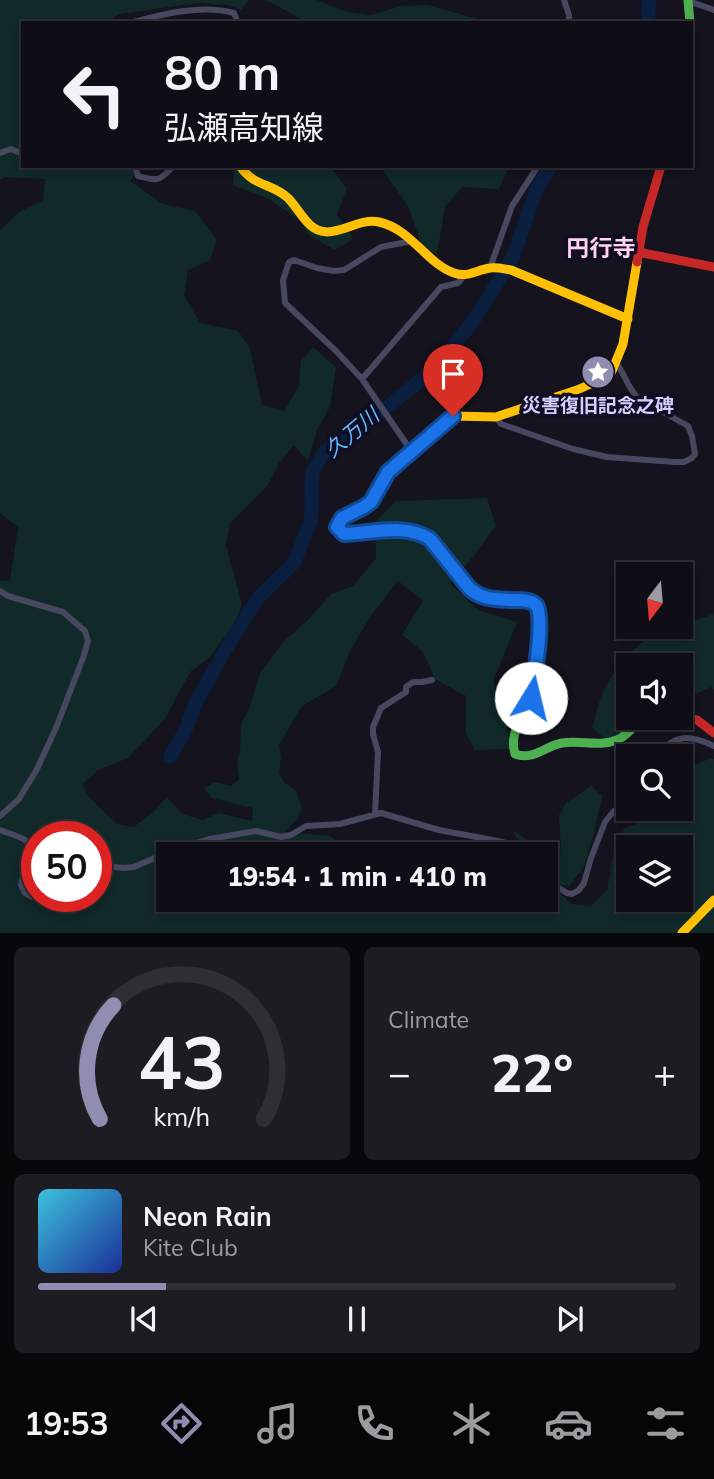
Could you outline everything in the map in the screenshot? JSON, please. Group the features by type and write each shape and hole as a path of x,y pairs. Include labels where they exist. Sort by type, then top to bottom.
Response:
{"main road":[{"path":"688,0 690,21"},
{"path":"241,168 251,180 279,191 316,230 327,232 376,221 393,227 448,271 465,275 501,269 628,319"},
{"path":"632,730 618,740 563,743 528,757 515,754 512,741 514,732 531,698 536,670 539,617 535,604 529,601 492,599 476,594 430,539 422,534 401,530 344,534 337,527 342,518 371,502 388,472 453,416 496,417 593,383 612,371 623,344 643,226 660,168"},
{"path":"638,252 714,267"},
{"path":"693,719 714,733"},
{"path":"682,933 714,900"}],"street":[{"path":"564,0 569,21"},
{"path":"688,0 714,10"},
{"path":"137,21 205,9 234,13 238,21"},
{"path":"0,153 11,149 21,153"},
{"path":"136,168 138,176 156,180 172,168"},
{"path":"501,269 512,206 537,168"},
{"path":"412,241 381,247 344,270 317,268 294,260 289,262 283,280 285,303 362,379 412,452"},
{"path":"362,379 441,287 458,283 465,275"},
{"path":"496,417 501,424 597,456 658,462 684,462 692,458 695,454 688,426 638,398 625,382 616,363"},
{"path":"0,591 8,596 63,612 85,631 89,641 37,769 19,799 0,816"},
{"path":"375,814 378,752 373,727 377,716 381,708 404,694 406,687 413,682 432,680"},
{"path":"669,744 689,737 714,746"},
{"path":"558,887 572,894 579,890 584,883 605,822 616,810"},
{"path":"112,867 134,867 173,850 210,839 256,831 281,837 291,835 306,826 340,824 375,814 388,814 439,830 503,842"},
{"path":"0,830 21,837"}],"green space":[{"path":"0,0 249,0 241,10 228,5 197,3 120,14 108,21 21,21 21,168 142,168 130,181 163,204 195,211 217,240 210,260 188,270 184,295 200,323 238,331 250,348 262,405 284,411 299,386 301,361 313,347 336,367 330,407 317,430 308,461 294,445 279,463 268,485 230,523 226,545 242,605 234,624 209,658 190,672 165,719 128,758 98,770 82,785 90,798 117,824 134,827 167,797 182,814 203,820 219,813 252,821 253,808 212,798 204,788 215,782 231,786 239,779 237,762 241,724 249,709 260,673 284,641 308,620 331,594 353,586 376,558 375,522 396,501 487,498 496,526 450,583 478,610 517,622 493,682 505,715 510,749 475,750 466,733 466,696 435,679 423,652 402,635 423,601 398,581 372,614 351,649 336,686 302,706 279,745 279,773 284,782 296,791 302,808 296,820 284,832 330,836 338,842 156,842 156,912 558,912 558,890 571,904 591,906 607,890 616,842 616,912 693,912 693,835 621,835 625,828 644,821 693,821 695,765 711,758 714,759 714,933 0,933 0,581 10,580 18,527 0,513 0,230 19,212 43,200 45,179 5,177 0,180"},
{"path":"264,0 317,0 346,12 371,15 401,6 428,5 485,21 305,21"},
{"path":"234,168 331,168 347,189 337,214 353,239 335,250 309,235 298,219 269,199 233,185"},
{"path":"381,168 508,168 499,189 462,187 445,207 437,254 423,249 408,206"},
{"path":"714,614 714,690 711,687 693,695 693,653 631,653 647,639 693,639 693,621"},
{"path":"616,670 616,730 627,730 607,740 592,728 609,680"},
{"path":"591,786 602,796 595,829 584,867 569,886 558,884 558,848 561,849 559,815 566,803"},
{"path":"512,830 530,842 520,842"}],"waterway":[{"name":"久万川","path":"648,21 649,0"},
{"name":"久万川","path":"170,757 186,729 196,702 257,599 294,563 311,520 312,472 326,450 361,428 422,379 441,361 474,320 513,257 536,190 550,168"}],"traffic: fast":[{"path":"688,0 690,21"},
{"path":"363,508 342,518 337,527 344,534 401,530 423,535 436,545 469,588 478,594 489,598 519,599 534,607 539,617 537,672 533,693 515,734 515,754 528,756 562,743 610,742 630,730"}],"traffic: slow":[{"path":"241,168 251,178 282,193 309,224 320,231 334,231 366,222 379,222 400,232 435,262 454,273 468,274 493,268 511,270 628,319"},
{"path":"363,508 371,502 388,472 453,416 496,417 577,390 604,378 612,371 623,344 637,262"},
{"path":"682,933 714,900"}],"traffic: jam":[{"path":"637,262 643,227 660,168"},
{"path":"638,252 714,267"},
{"path":"693,719 714,733"}],"place":[{"name":"災害復旧記念之碑","path":"598,372"}],"district":[{"name":"円行寺","path":"601,248"}],"route":[{"path":"453,416 388,472 371,502 342,518 337,527 344,534 401,530 422,534 430,539 476,594 483,598 521,600 535,604 539,617 538,644 531,698"}]}
